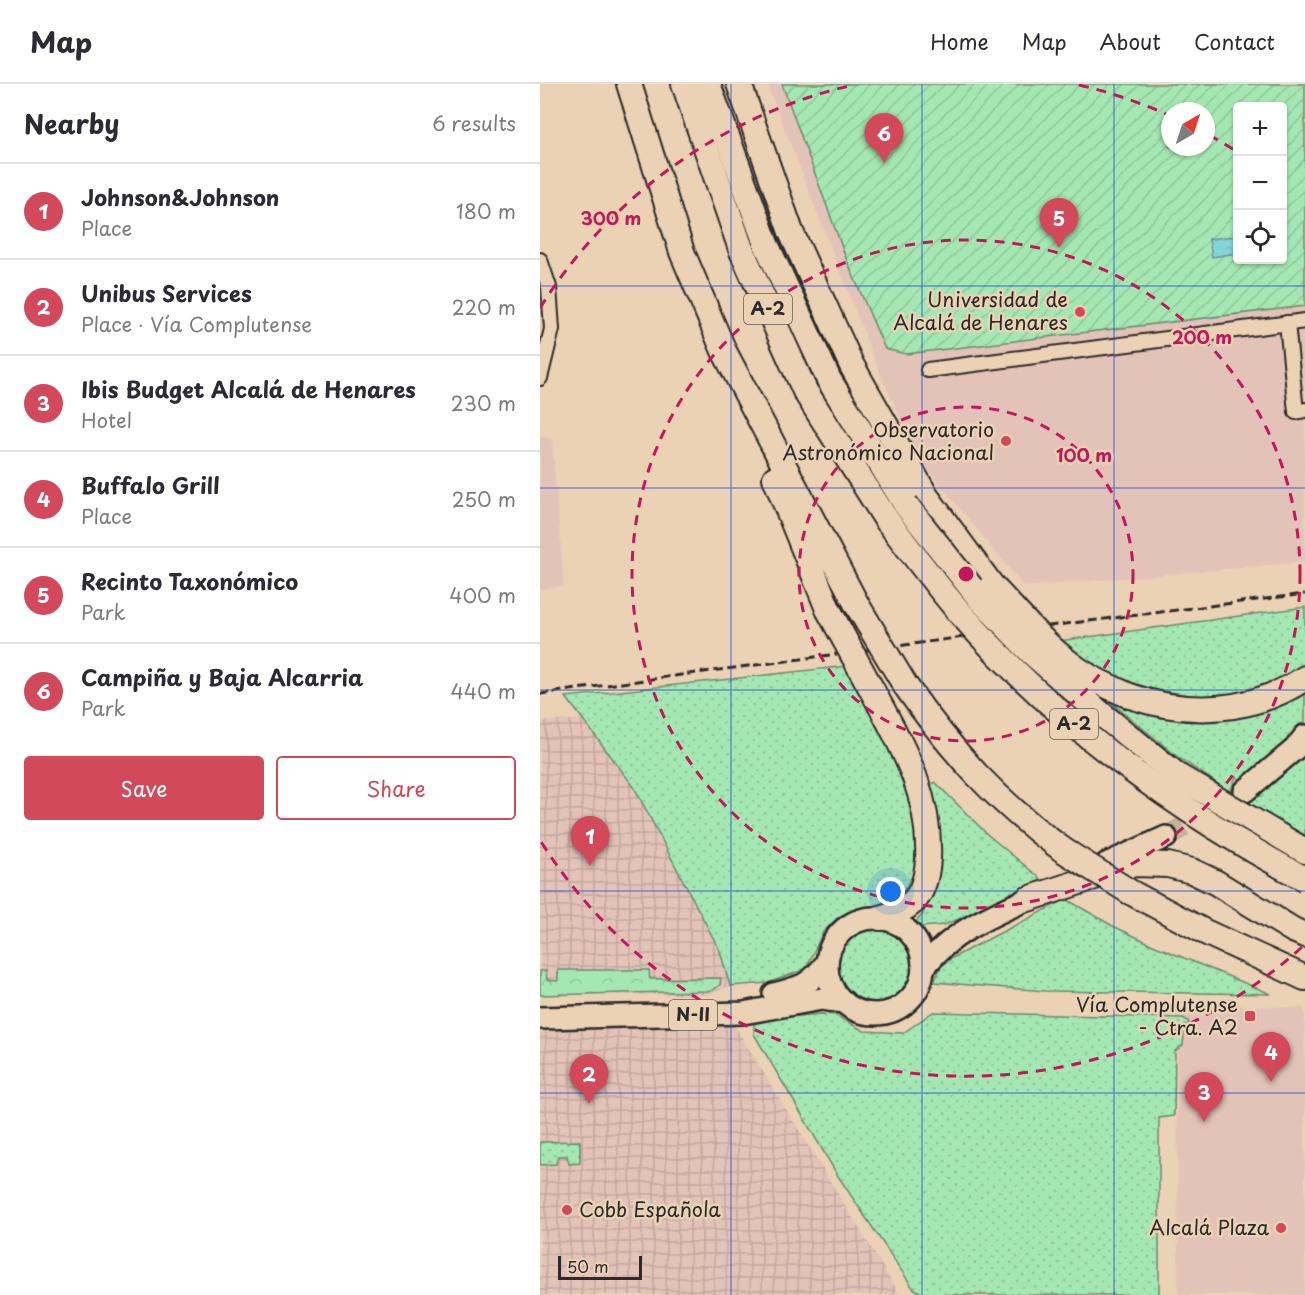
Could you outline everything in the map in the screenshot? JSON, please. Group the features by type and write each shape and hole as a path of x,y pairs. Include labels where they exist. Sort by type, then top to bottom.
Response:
{"highway":[{"path":"629,84 691,274 705,327 769,461 828,609 911,765 922,797 929,834 927,873 922,888 914,901 898,913 880,918"},
{"name":"A-2","path":"684,84 741,249 806,391 886,519 962,615 1083,732 1162,793 1248,849 1305,879"},
{"name":"A-2","path":"708,84 766,244 829,380 917,500 981,600 1031,652 1100,713 1179,776 1305,851"},
{"path":"739,84 795,242 917,500"},
{"path":"766,244 838,373 917,500 992,586 1049,646 1072,665 1097,681 1130,696 1174,708 1219,708 1250,702 1280,692 1305,678"},
{"path":"691,274 724,351 857,605 904,685 937,731 987,787 1040,834 1063,850 1130,892 1207,933 1305,978"},
{"path":"1028,899 1134,864 1168,865 1192,871 1215,882 1305,935"}],"main road":[{"path":"1245,791 1302,743"},
{"path":"969,927 934,954 923,969 916,991 909,1000 892,1011 872,1014 852,1008 834,991 828,977 827,962 831,947 839,934 865,919 880,918 894,922 907,930 923,933 941,934 969,927 1166,837"},
{"path":"907,930 920,948 923,969"},
{"name":"N-II","path":"540,1005 698,1003 773,994 799,988 816,977 827,962"},
{"name":"N-II","path":"540,1018 743,1013 822,999 844,1002"}],"street":[{"path":"540,260 549,287 552,329 540,378"},
{"path":"928,370 1305,321"},
{"path":"1287,323 1296,412 1305,410"}],"shaded area":[{"name":"Universidad de Alcalá de Henares","path":"767,84 1305,84 1305,562 1024,587 917,456 876,364"},
{"path":"540,437 552,439 564,586 540,589"},
{"path":"583,719 634,787 720,951 730,986 706,995 540,994 540,722"},
{"path":"1231,1005 1305,1008 1305,1295 1178,1295 1177,1013"},
{"path":"733,1023 900,1295 540,1295 540,1025"}],"green space":[{"path":"782,84 1305,84 1305,306 906,354 885,349 847,261"},
{"path":"1305,607 1305,668 1262,689 1199,699 1144,691 1091,668 1059,641"},
{"path":"847,666 895,753 919,821 916,870 901,895 889,903 855,909 838,917 823,932 806,969 768,983 730,986 720,951 634,787 566,697"},
{"path":"1091,686 1132,704 1305,688 1305,726 1241,781 1236,776 1230,792 1178,757"},
{"path":"1305,751 1305,836 1245,801 1261,796 1256,791"},
{"path":"935,782 988,835 1046,883 944,925 922,927 915,923 923,914 930,893 928,788"},
{"path":"1066,899 1111,925 1153,945 1271,994 1045,991 934,982 941,967 952,958"},
{"path":"876,929 891,932 904,940 912,953 915,968 912,983 904,996 891,1004 876,1007 861,1004 848,996 840,983 837,968 840,953 848,940 861,932"},
{"path":"558,970 649,970 650,979 721,978 720,985 711,991 540,995 540,971 546,971 547,980 558,981"},
{"path":"933,1012 1183,1018 1188,1021 1189,1024 1185,1025 1183,1045 1175,1051 1174,1116 1159,1118 1159,1295 924,1295 913,1288 838,1176 754,1034 754,1026 757,1020 821,1014 835,1015 864,1031 903,1033"},
{"path":"580,1141 580,1163 569,1164 567,1156 558,1156 556,1164 540,1165 540,1142"}],"water":[{"path":"1233,236 1233,254 1212,257 1209,239"}],"tunnel":[{"path":"1166,837 1213,809"}],"railway":[{"path":"540,694 1305,594"}],"place":[{"name":"Campiña y Baja Alcarria","path":"884,163"},
{"name":"Recinto Taxonómico","path":"1059,248"},
{"name":"Universidad de Alcalá de Henares","path":"1080,312"},
{"name":"Observatorio Astronómico Nacional","path":"1006,441"},
{"name":"Johnson&Johnson","path":"590,866"},
{"name":"Vía Complutense - Ctra. A2","path":"1250,1016"},
{"name":"Buffalo Grill","path":"1271,1082"},
{"name":"Unibus Services","path":"589,1104"},
{"name":"Ibis Budget Alcalá de Henares","path":"1204,1122"},
{"name":"Cobb Española","path":"567,1210"},
{"name":"Alcalá Plaza","path":"1281,1228"}]}
